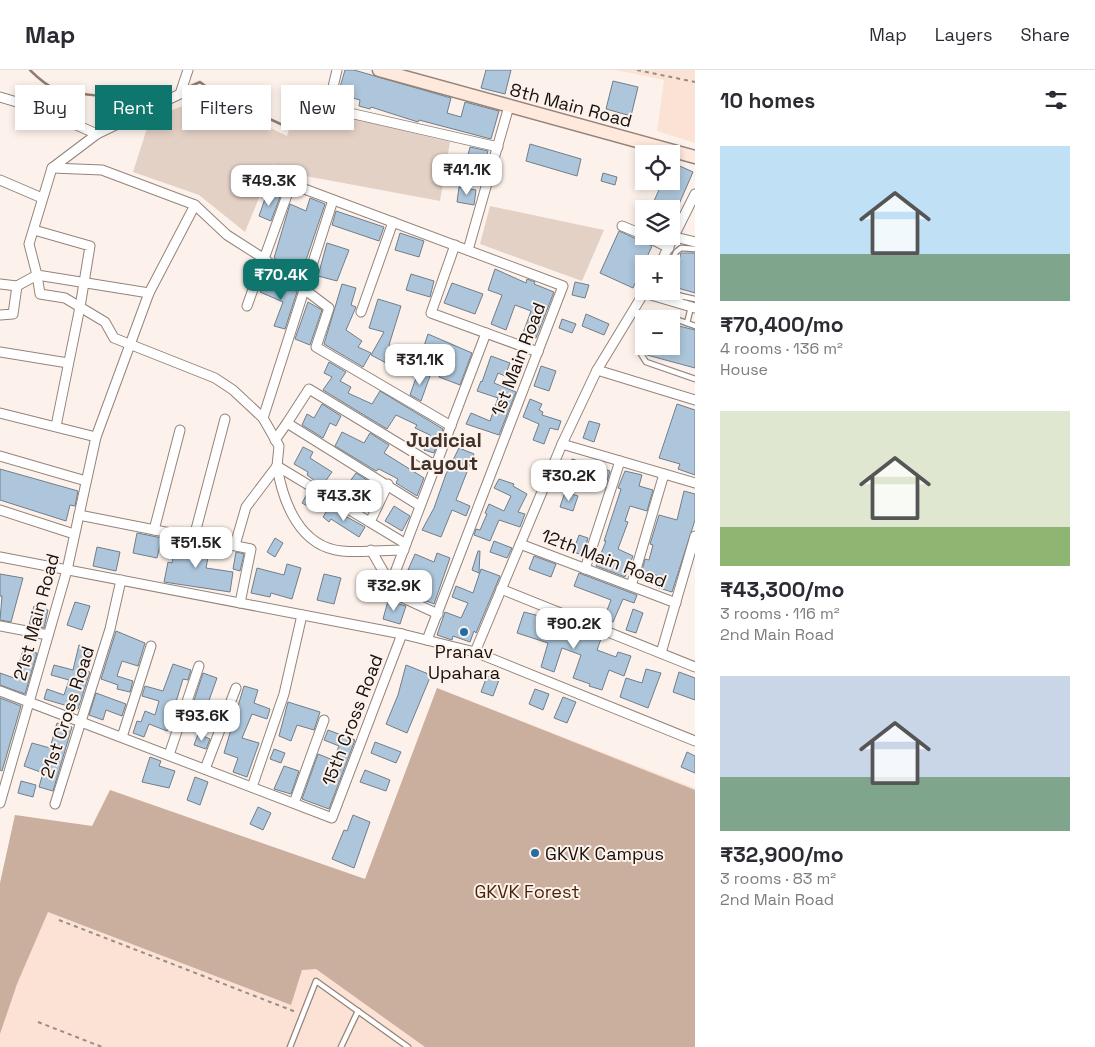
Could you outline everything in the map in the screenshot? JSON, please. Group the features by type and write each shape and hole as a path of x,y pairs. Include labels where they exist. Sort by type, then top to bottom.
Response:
{"street":[{"path":"188,70 181,90 97,134 52,168 30,244 40,294 65,298 105,322 114,338 215,378 234,390 262,418 279,446 277,466 281,489 306,535 321,546 342,551 405,547"},
{"path":"337,70 328,108 498,147"},
{"name":"8th Main Road","path":"379,70 695,157"},
{"path":"0,97 36,108 97,134"},
{"path":"247,306 291,184 468,250 509,106"},
{"path":"52,168 102,170 195,205 227,235 263,258 329,308 316,347 450,426"},
{"path":"0,180 42,198"},
{"path":"680,226 695,194"},
{"path":"262,418 305,291 333,200"},
{"name":"21st Main Road","path":"0,803 66,570 96,437 149,293 195,205"},
{"path":"361,312 393,222"},
{"path":"622,226 635,232"},
{"path":"34,230 90,246 56,426"},
{"path":"680,238 695,242"},
{"path":"455,245 431,313 538,352"},
{"path":"663,245 669,248"},
{"path":"665,255 671,245"},
{"name":"1st Main Road","path":"427,640 563,286 468,250"},
{"path":"0,284 17,286 37,275 84,281 149,293"},
{"path":"0,315 13,314 17,286"},
{"path":"474,652 562,444 597,370 639,300"},
{"path":"680,300 694,305"},
{"path":"438,614 388,591 486,333"},
{"path":"0,352 68,362"},
{"path":"597,370 695,400"},
{"path":"275,440 309,389 436,466"},
{"path":"0,413 96,437"},
{"path":"194,537 225,419"},
{"path":"287,423 388,484 420,506"},
{"path":"154,530 180,430"},
{"path":"562,444 695,483"},
{"path":"0,456 86,481"},
{"path":"585,569 620,461"},
{"path":"277,466 370,522 405,547"},
{"path":"234,545 246,507 277,466"},
{"path":"631,586 664,474"},
{"path":"370,522 388,484"},
{"path":"0,510 74,534"},
{"path":"79,515 251,549 240,603"},
{"path":"661,653 695,536"},
{"name":"12th Main Road","path":"520,544 676,603"},
{"path":"371,550 391,585"},
{"path":"0,557 402,634 474,652 695,741"},
{"name":"21st Cross Road","path":"55,804 110,629 121,580"},
{"path":"501,590 695,667"},
{"path":"252,787 284,694 302,615"},
{"path":"1,629 48,636"},
{"name":"15th Cross Road","path":"294,803 332,818 402,634"},
{"path":"122,736 151,646"},
{"path":"169,755 199,666"},
{"path":"205,769 236,688"},
{"path":"0,691 294,803 324,720"}],"lane":[{"path":"675,255 681,248 695,249"},
{"path":"687,323 694,305"},
{"path":"680,321 695,326"},
{"path":"642,355 646,362 695,379"},
{"path":"290,1047 316,981 408,1047"},
{"path":"341,1047 358,1011"}],"path":[{"path":"637,70 695,82"},
{"path":"59,920 303,1015"},
{"path":"38,1022 102,1047"}],"shaded area":[{"path":"616,70 695,70 695,143 657,131 664,80"},
{"path":"182,106 182,130 271,130 271,128 287,136 289,130 354,130 354,119 450,142 440,201 284,172 273,164 245,232 199,195 133,172 146,130 172,130 172,110"},
{"path":"490,206 604,230 582,281 480,244"},
{"name":"GKVK Forest","path":"437,688 695,788 695,1047 0,1047 0,883 15,815 92,826 110,790 365,879"}],"green space":[{"name":"GKVK Forest","path":"437,688 695,790 695,1047 425,1047 316,969 302,970 291,1005 48,912 17,984 0,1034 0,883 15,815 92,826 110,790 365,879"}],"building":[{"path":"345,70 354,70 451,98 447,113 461,117 465,102 499,111 491,139 419,120 418,122 371,107 370,109 359,106 360,100 354,98 354,85 341,85"},
{"path":"486,70 511,70 505,94 481,88"},
{"path":"613,81 638,87 631,116 606,109"},
{"path":"530,144 581,159 577,176 526,161"},
{"path":"470,147 488,151 483,168 466,163"},
{"path":"680,166 693,172 680,202 680,200 654,200 659,190 680,190"},
{"path":"603,173 617,177 615,185 601,181"},
{"path":"459,187 476,190 474,205 457,202"},
{"path":"267,193 280,197 271,221 259,216"},
{"path":"310,198 325,204 301,275 293,273 287,268 288,265 274,258 290,204 306,211"},
{"path":"336,211 384,227 379,241 332,225"},
{"path":"619,231 635,238 635,245 652,246 648,255 635,255 635,284 633,288 600,273"},
{"path":"400,233 424,241 419,257 395,250"},
{"path":"327,243 349,250 337,281 318,276"},
{"path":"681,253 695,253 695,293 680,289"},
{"path":"495,269 526,283 527,279 535,282 534,284 554,292 536,338 523,333 531,311 515,305 506,330 491,324 502,295 488,290"},
{"path":"411,274 434,281 430,297 406,290"},
{"path":"265,280 285,289 286,286 292,288 297,292 285,329 274,326 283,302 260,292"},
{"path":"575,282 589,285 585,298 572,295"},
{"path":"452,283 483,294 475,314 444,303"},
{"path":"342,284 356,288 351,305 356,307 346,330 362,341 358,347 371,353 363,367 324,344"},
{"path":"378,299 401,306 389,345 397,350 390,365 371,355 384,332 369,328"},
{"path":"308,302 322,310 310,345 295,339"},
{"path":"586,314 609,324 604,335 582,326"},
{"path":"562,319 576,324 572,333 559,328"},
{"path":"680,326 695,330 695,368 647,355 680,355"},
{"path":"428,334 472,353 460,385 439,377 444,364 421,355"},
{"path":"491,356 510,363 505,376 498,373 494,383 516,392 499,435 466,424 471,413 490,421 498,398 477,391"},
{"path":"329,362 346,372 340,381 351,387 348,393 372,404 380,391 443,429 434,453 424,450 430,435 415,428 417,425 396,415 387,429 323,390 332,377 324,373"},
{"path":"541,366 556,371 549,391 534,386"},
{"path":"418,372 430,376 421,401 410,395"},
{"path":"530,399 542,404 539,410 543,412 542,415 561,421 558,430 550,428 544,444 533,440 539,424 523,417"},
{"path":"322,404 341,416 336,426 330,423 323,438 302,425 307,414 314,418"},
{"path":"677,404 695,410 695,475 678,469 680,464 659,458"},
{"path":"589,421 600,424 594,442 583,438"},
{"path":"342,432 364,443 370,433 389,445 384,453 424,478 417,496 396,483 398,479 379,469 376,471 335,446"},
{"path":"303,447 313,452 310,458 332,472 322,486 307,475 308,472 294,464"},
{"path":"459,448 474,454 456,500 470,506 466,516 452,510 441,537 422,530 434,508 446,474"},
{"path":"572,459 610,471 605,488 567,474"},
{"path":"0,469 78,491 75,506 70,505 66,521 0,500"},
{"path":"625,471 642,475 639,486 653,490 647,511 630,506 625,521 628,522 618,549 633,556 625,577 596,566 606,541 604,541 621,489 618,488"},
{"path":"356,473 370,482 366,491 361,489 351,503 336,494 343,481 348,484"},
{"path":"499,479 514,484 513,486 527,494 518,512 525,514 520,527 499,520 490,541 474,535 476,529 480,530 489,504 504,511 511,496 494,488"},
{"path":"684,491 695,494 695,520 672,592 656,587 659,576 642,571 645,559 649,560 653,545 650,544 659,515 677,520"},
{"path":"308,492 316,497 311,508 302,503"},
{"path":"565,492 578,496 573,511 560,507"},
{"path":"394,506 410,516 402,531 385,521"},
{"path":"329,507 365,527 359,537 331,519 329,522 323,517"},
{"path":"137,533 162,538 157,558 133,553"},
{"path":"579,535 588,538 583,555 573,552"},
{"path":"275,538 283,543 275,557 267,552"},
{"path":"494,541 512,548 507,558 490,552"},
{"path":"175,542 210,547 206,568 233,572 230,592 164,582 168,562 172,563"},
{"path":"97,547 120,552 116,571 93,566"},
{"path":"478,551 480,551 479,573 472,570"},
{"path":"236,552 244,554 240,571 233,569"},
{"path":"437,553 450,558 434,604 421,599 427,584 408,576 410,570 408,570 415,554 434,562"},
{"path":"534,556 556,564 551,577 529,569"},
{"path":"287,564 301,568 292,599 271,593 270,597 251,593 257,568 284,575"},
{"path":"481,569 500,576 476,633 474,631 470,642 453,636 452,640 437,635 445,612 461,618 468,603 452,597 456,586 473,593"},
{"path":"579,573 637,595 634,603 623,599 613,622 604,618 611,600 574,586"},
{"path":"0,574 23,578 11,622 0,620 2,596 0,596"},
{"path":"324,574 341,578 334,604 317,600"},
{"path":"388,601 406,606 400,624 383,619"},
{"path":"75,602 90,606 82,630 67,625"},
{"path":"34,606 48,610 44,628 29,625"},
{"path":"633,609 643,613 636,633 626,630"},
{"path":"524,612 555,620 554,625 576,633 582,634 584,629 602,636 597,650 616,657 618,652 631,656 624,676 609,670 602,690 589,686 590,684 573,678 581,655 562,648 554,672 541,667 548,643 517,633"},
{"path":"116,631 145,643 138,666 122,661 117,676 133,681 130,692 117,689 118,685 101,679"},
{"path":"79,645 93,650 86,671 90,672 78,709 44,699 47,689 64,695 69,680 51,675 54,665 73,670"},
{"path":"23,650 37,653 25,694 0,685 0,673 14,678 16,675"},
{"path":"173,664 191,670 188,680 183,679 167,731 149,724 144,737 133,733 137,721 141,722 145,711 155,715 159,701 142,696 145,686 163,691"},
{"path":"406,665 431,675 407,733 386,724 398,695"},
{"path":"646,669 661,673 648,708 620,697 626,678 642,683"},
{"path":"679,672 695,678 695,700 673,692"},
{"path":"203,673 217,678 207,706 221,711 217,720 203,715 199,729 186,725"},
{"path":"487,676 499,680 493,696 481,692"},
{"path":"244,686 258,690 254,703 270,709 267,719 252,714 242,738 259,743 247,777 233,772 238,758 224,753"},
{"path":"535,689 549,694 543,710 529,704"},
{"path":"96,693 126,704 122,716 106,710 103,720 89,715"},
{"path":"563,697 576,702 567,723 554,718"},
{"path":"0,698 21,706 2,771 0,770"},
{"path":"288,702 320,712 314,730 297,725 291,741 279,736"},
{"path":"57,723 72,727 53,791 39,787 43,773 24,766 32,743 50,748"},
{"path":"328,730 355,740 329,809 302,799 318,754 333,760 339,746 324,740"},
{"path":"198,734 210,739 206,749 194,745"},
{"path":"375,742 401,752 396,763 371,753"},
{"path":"274,749 285,753 281,763 270,759"},
{"path":"687,752 695,756 695,773 681,767"},
{"path":"150,757 161,761 159,766 175,771 169,788 142,782"},
{"path":"284,766 299,771 291,794 274,789"},
{"path":"365,770 390,780 386,791 360,782"},
{"path":"195,777 208,782 200,805 187,800"},
{"path":"21,781 36,785 33,797 18,793"},
{"path":"258,807 271,813 263,830 250,824"},
{"path":"353,815 370,822 354,868 332,859 344,830 347,831"}],"waterway":[{"path":"30,70 41,80 59,91 95,95"},
{"path":"193,85 200,82 204,85"},
{"path":"271,120 281,124"}],"place":[{"name":"Pranav Upahara","path":"464,632"},
{"name":"GKVK Campus","path":"535,853"}],"district":[{"name":"Judicial Layout","path":"444,452"}]}
